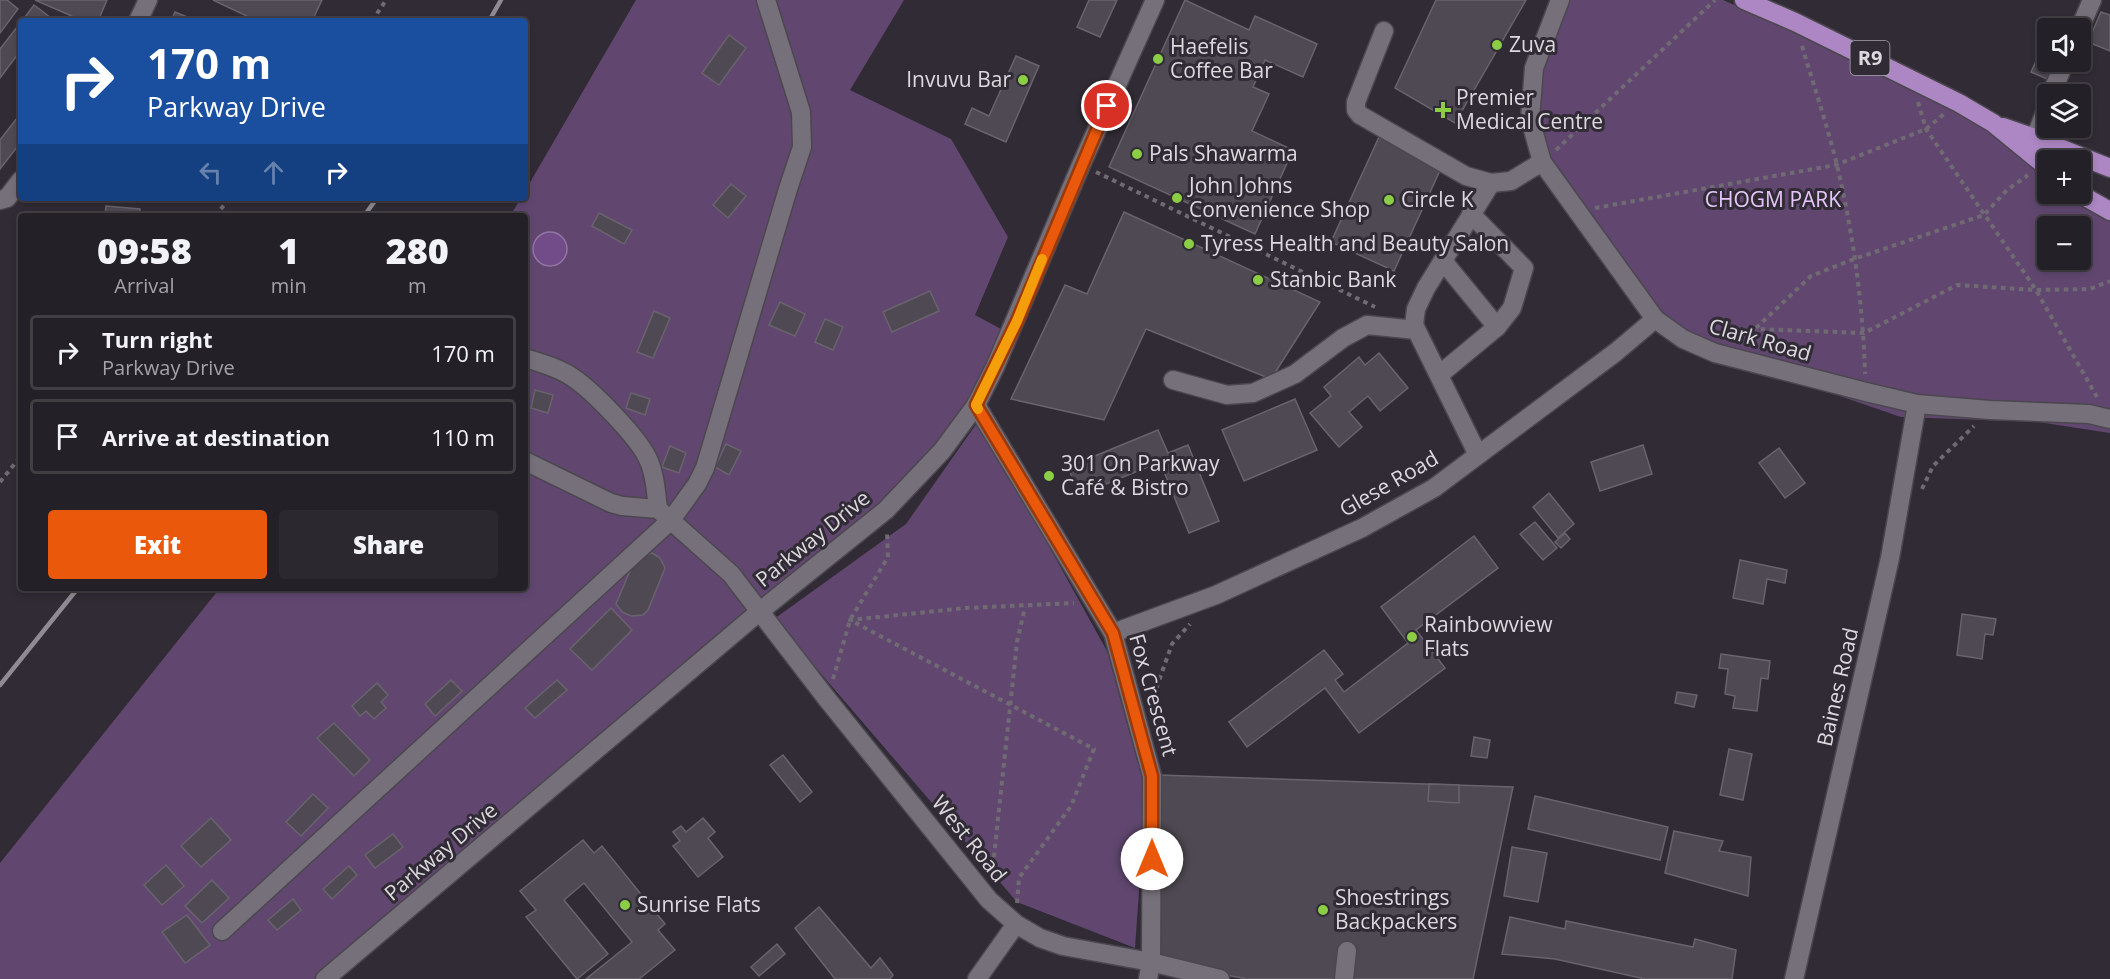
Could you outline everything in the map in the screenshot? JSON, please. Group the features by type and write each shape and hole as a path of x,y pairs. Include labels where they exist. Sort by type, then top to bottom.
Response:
{"highway":[{"name":"R9","path":"1744,0 1796,22 1959,103 1993,123 2037,159"},
{"name":"R9","path":"1993,123 2110,168"},
{"path":"2091,200 2110,211"}],"street":[{"path":"139,18 148,0"},
{"path":"222,930 698,484 705,468 802,147 801,112 766,0"},
{"name":"Parkway Drive","path":"325,979 759,612 886,510 942,451 976,405 1017,321 1082,165 1155,0"},
{"name":"Clark Road","path":"1560,0 1534,68 1530,119 1542,162 1655,320 1683,339 1715,353 1917,404 2088,414 2110,419"},
{"path":"2084,18 2092,0"},
{"path":"1384,31 1356,102 1356,110 1360,116 1466,176 1491,183 1511,181 1542,162"},
{"path":"1478,455 1414,325 1416,309 1426,288 1491,183"},
{"path":"0,200 7,198 18,184"},
{"path":"1439,375 1497,327 1512,308 1524,268 1471,214"},
{"path":"1443,261 1497,327"},
{"name":"Glese Road","path":"1113,633 1216,595 1362,528 1434,488 1616,352 1655,320"},
{"path":"1173,380 1227,395 1253,393 1295,374 1343,338 1366,325 1416,330"},
{"path":"528,359 572,377 612,413 642,447 648,458 665,514"},
{"name":"Baines Road","path":"1794,979 1890,558 1917,404"},
{"name":"Fox Crescent","path":"976,405 1113,633 1152,776 1149,971"},
{"path":"528,462 611,503 665,514"},
{"name":"West Road","path":"665,514 731,574 827,699 989,900 1016,924 1040,938 1149,971 1220,979"},
{"path":"977,979 1016,924"},
{"path":"1344,979 1347,951"}],"path":[{"path":"374,18 387,0"},
{"path":"1542,162 1715,0"},
{"path":"1796,22 1836,165 1854,259 1864,333 1866,392"},
{"path":"1911,78 1926,129 2036,290 2098,399"},
{"path":"1577,211 1836,165 1926,129 1959,103"},
{"path":"1082,165 1382,309"},
{"path":"1755,329 1811,276 1984,215 2007,190 2037,171"},
{"path":"218,213 228,201"},
{"path":"1714,335 1755,329 1864,333 1958,285 2036,290 2090,289 2110,281"},
{"path":"1917,499 1933,466 1990,410"},
{"path":"0,482 18,460"},
{"path":"827,699 850,620 888,557 886,510"},
{"path":"850,620 966,608 1095,603"},
{"path":"989,900 1017,642 1025,607"},
{"path":"850,620 1094,749 1071,806 1019,878 1016,924"},
{"path":"1155,720 1157,686 1172,644 1194,620"}],"green space":[{"path":"636,0 904,0 850,90 951,139 1008,237 975,315 1003,330 972,409 873,516 319,979 0,979 0,863 218,591 528,591 528,213 512,213 519,201 528,201 528,186"},
{"name":"CHOGM PARK","path":"1559,0 1723,0 1792,30 1993,127 2037,168 2037,204 2085,204 2110,219 2110,433 2038,422 1901,417 1715,353 1655,319 1542,162 1534,68"},
{"path":"979,420 1107,651 1146,793 1135,948 1017,902 774,619 906,524"}],"shaded area":[{"path":"550,232 562,237 567,249 562,261 550,266 538,261 533,249 538,237"}],"building":[{"path":"0,0 7,0 18,9 0,33"},
{"path":"35,0 107,0 99,18 76,18"},
{"path":"213,0 322,0 313,18 251,18"},
{"path":"1089,0 1117,0 1100,37 1077,27"},
{"path":"1185,0 1249,30 1255,16 1317,44 1303,77 1265,60 1253,87 1269,94 1252,131 1293,150 1255,234 1109,167"},
{"path":"1436,0 1526,0 1455,123 1395,88"},
{"path":"34,5 51,18 24,18"},
{"path":"175,12 190,18 172,18"},
{"path":"2101,12 2110,15 2110,51 2091,43 2091,35"},
{"path":"18,26 18,54 0,78 0,49"},
{"path":"729,35 746,48 719,85 702,73"},
{"path":"1016,56 1039,66 1006,142 965,124 972,108 989,116"},
{"path":"2037,59 2037,72 2050,72 2047,79 2031,72"},
{"path":"18,117 18,146 0,169 0,140"},
{"name":"Circle K","path":"1379,137 1442,166 1394,271 1331,242"},
{"path":"731,184 746,196 728,218 713,205"},
{"path":"106,206 140,209 139,213 105,213"},
{"path":"1124,212 1320,302 1271,379 1146,329 1104,420 1011,399 1065,285 1087,294"},
{"path":"599,213 632,230 624,244 592,226"},
{"path":"930,291 939,311 892,332 883,312"},
{"path":"780,302 805,314 795,336 769,325"},
{"path":"654,311 670,318 653,358 637,352"},
{"path":"825,319 843,327 833,350 815,342"},
{"path":"1379,353 1408,388 1380,411 1368,396 1349,412 1362,427 1339,447 1310,413 1331,396 1324,387 1359,357 1365,365"},
{"path":"535,390 553,395 548,413 531,408"},
{"path":"631,393 650,399 645,415 626,408"},
{"path":"1295,399 1317,450 1244,481 1222,430"},
{"path":"1158,430 1168,453 1188,445 1219,521 1189,533 1160,462 1079,495 1068,467"},
{"path":"726,444 741,451 729,475 715,467"},
{"path":"1643,445 1652,474 1600,491 1591,462"},
{"path":"670,446 686,453 679,473 662,467"},
{"path":"1779,448 1805,483 1785,498 1759,463"},
{"path":"1549,493 1574,524 1558,538 1533,507"},
{"path":"1535,522 1557,548 1543,560 1520,534"},
{"path":"1565,533 1570,539 1561,548 1555,542"},
{"name":"Rainbowview Flats","path":"1474,536 1498,568 1416,630 1445,668 1359,733 1325,688 1247,747 1229,722 1324,650 1343,674 1335,680 1344,692 1408,643 1381,607"},
{"path":"652,553 660,558 665,568 648,610 643,615 631,616 622,612 616,604 633,564 641,556"},
{"path":"1740,560 1787,570 1785,583 1767,579 1763,604 1733,598"},
{"path":"611,608 632,630 592,670 570,649"},
{"path":"1962,614 1996,619 1993,635 1985,634 1982,659 1957,655"},
{"path":"1721,654 1770,661 1768,679 1761,678 1757,711 1733,708 1735,696 1725,694 1728,669 1719,668"},
{"path":"451,680 462,691 435,716 425,704"},
{"path":"557,680 567,690 535,718 525,708"},
{"path":"377,683 388,695 381,702 386,708 374,719 366,711 360,716 352,706"},
{"path":"1677,692 1697,695 1694,707 1675,703"},
{"path":"334,723 370,760 354,776 317,738"},
{"path":"1474,737 1490,740 1487,758 1471,756"},
{"path":"1729,749 1752,754 1743,800 1720,795"},
{"path":"783,755 812,792 800,802 770,765"},
{"name":"Shoestrings Backpackers","path":"1159,775 1513,787 1473,979 1247,979 1158,962"},
{"path":"1429,784 1459,785 1459,803 1428,801"},
{"path":"313,794 328,808 301,836 286,822"},
{"path":"1535,796 1668,827 1660,860 1528,829"},
{"path":"211,818 231,840 201,867 181,846"},
{"path":"703,818 715,832 708,838 723,857 698,877 673,846 680,841 673,832 681,826 686,832"},
{"path":"1674,831 1723,841 1719,851 1751,857 1748,896 1665,873"},
{"path":"393,834 403,847 375,868 365,855"},
{"name":"Sunrise Flats","path":"583,840 594,853 602,846 665,924 658,930 675,950 639,979 586,979 632,942 584,883 564,900 608,954 577,979 526,917 536,910 520,891"},
{"path":"1512,847 1547,853 1538,902 1504,896"},
{"path":"166,865 184,886 162,905 144,885"},
{"path":"349,866 357,875 332,899 323,889"},
{"path":"212,880 229,898 202,923 185,906"},
{"path":"293,899 301,910 277,930 268,920"},
{"path":"819,907 871,968 880,958 893,975 890,979 835,979 795,928"},
{"path":"187,915 210,945 185,963 162,932"},
{"path":"1510,917 1565,929 1566,921 1693,947 1695,939 1736,950 1732,979 1645,979 1555,959 1502,954"},
{"path":"777,944 785,954 759,976 751,967"}],"railway":[{"path":"491,18 501,0"},
{"path":"366,213 375,201"},
{"path":"0,685 76,591"}],"slow traffic":[{"path":"978,409 976,405 1017,321 1042,259"}],"place":[{"name":"Zuva","path":"1497,45"},
{"name":"Haefelis Coffee Bar","path":"1158,59"},
{"name":"Invuvu Bar","path":"1023,80"},
{"name":"Premier Medical Centre","path":"1443,110"},
{"name":"Pals Shawarma","path":"1137,154"},
{"name":"John Johns Convenience Shop","path":"1177,198"},
{"name":"Circle K","path":"1389,200"},
{"name":"Tyress Health and Beauty Salon","path":"1189,244"},
{"name":"Stanbic Bank","path":"1258,280"},
{"name":"301 On Parkway Café & Bistro","path":"1049,476"},
{"name":"Rainbowview Flats","path":"1412,637"},
{"name":"Sunrise Flats","path":"625,905"},
{"name":"Shoestrings Backpackers","path":"1323,910"}],"route":[{"path":"1107,106 1017,321 976,405 1113,633 1152,776 1152,859"}]}
